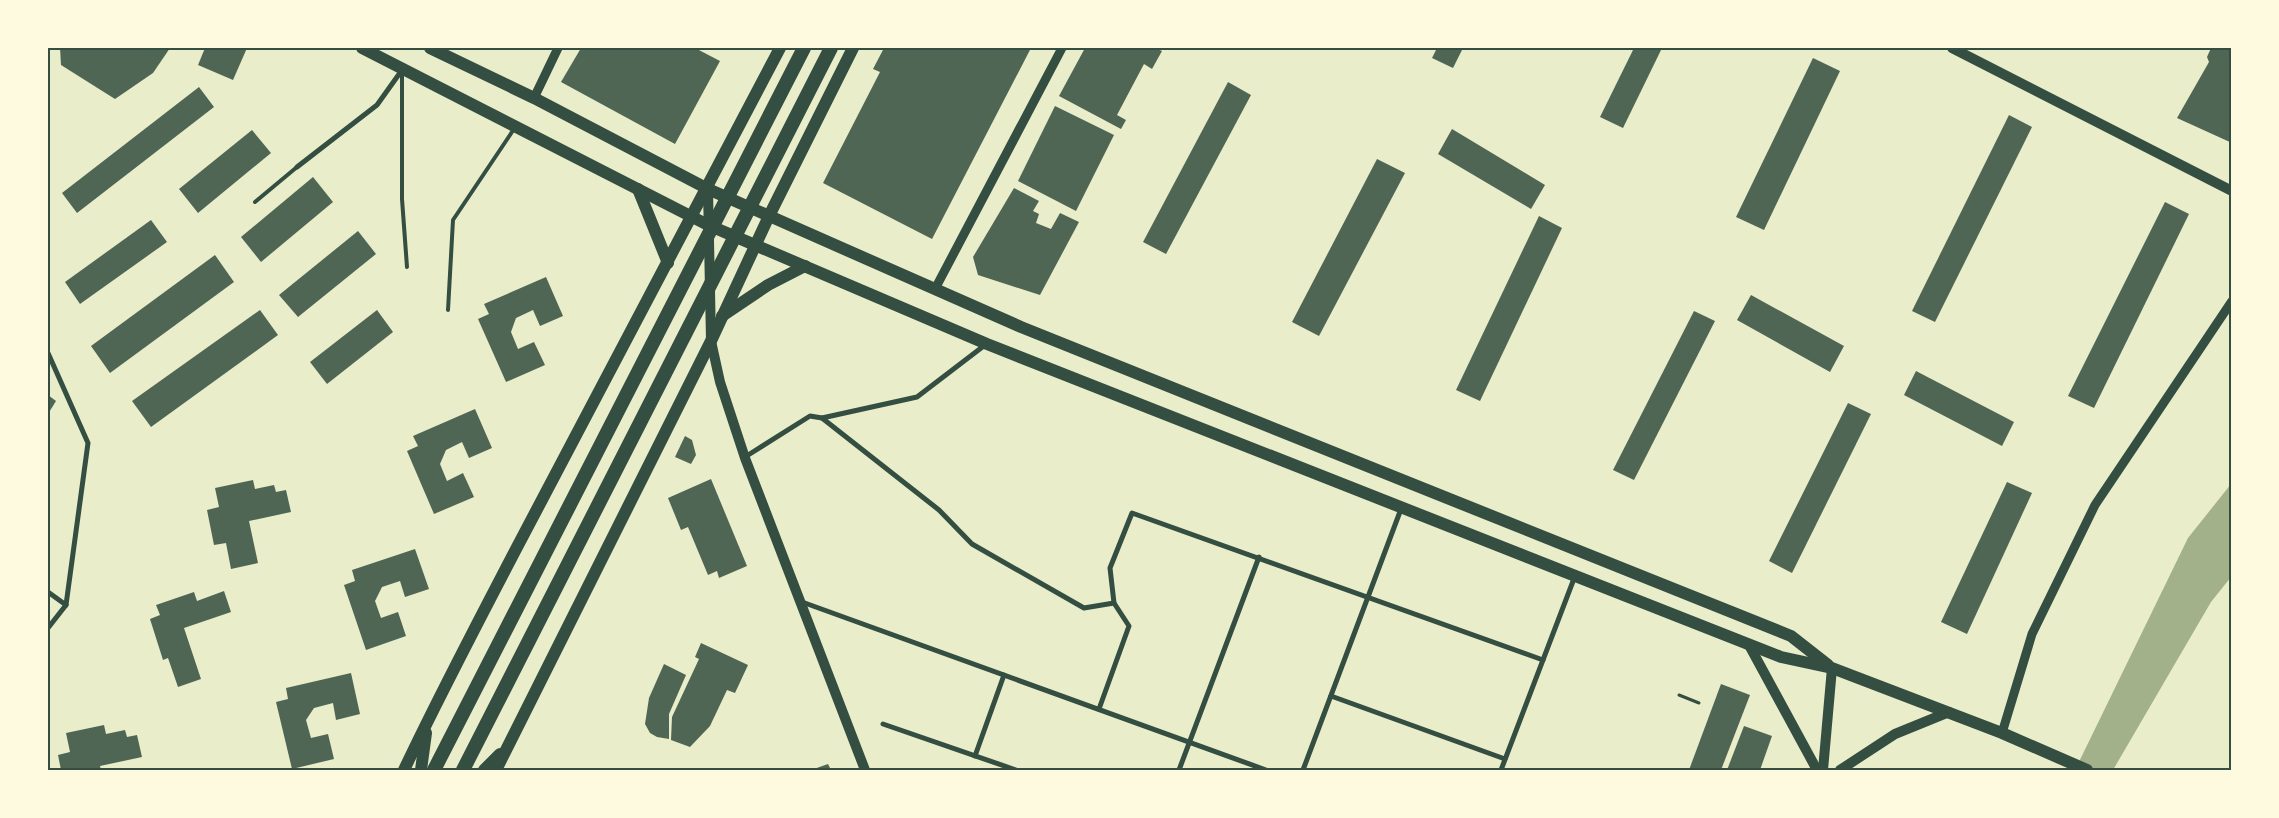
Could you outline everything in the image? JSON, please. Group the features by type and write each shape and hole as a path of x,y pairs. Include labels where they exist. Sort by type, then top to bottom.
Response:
{"highway":[{"path":"435,769 804,48"},
{"path":"463,770 831,48"}],"main road":[{"path":"362,48 708,225 987,344 1402,506 1749,645 1781,657 1832,668 2002,732 2042,752 2087,770"},
{"path":"430,48 534,98 708,189 769,216 1021,327 1791,636 1832,668"},
{"path":"404,770 428,718 556,472 708,189 780,48"},
{"path":"496,770 711,341 769,216 853,48"},
{"path":"1952,48 2232,192"},
{"path":"638,189 668,263"},
{"path":"708,189 711,341 720,382 745,458 865,770"},
{"path":"722,316 768,284 804,266"},
{"path":"1749,645 1817,770"},
{"path":"1823,770 1832,668"},
{"path":"1840,770 1895,734 1949,712"},
{"path":"421,770 428,718"},
{"path":"484,770 508,745"}],"street":[{"path":"534,98 558,48"},
{"path":"935,289 1062,48"},
{"path":"297,167 376,105 402,69"},
{"path":"2002,732 2032,634 2095,505 2232,301"},
{"path":"745,458 810,416 822,418 917,397 987,344"},
{"path":"48,353 88,443 66,605 48,628"},
{"path":"822,418 939,510 972,544 1084,608 1114,602"},
{"path":"1303,770 1402,506"},
{"path":"1099,709 1129,626 1114,602 1110,568 1132,513 1543,660"},
{"path":"1179,770 1259,557"},
{"path":"1501,770 1576,576"},
{"path":"48,592 66,605"},
{"path":"801,602 1266,770"},
{"path":"975,756 1004,675"},
{"path":"1332,696 1505,759"},
{"path":"883,724 1016,770"}],"lane":[{"path":"402,69 402,199 407,267"},
{"path":"448,310 453,220 516,127"},
{"path":"255,202 297,167"}],"path":[{"path":"1679,695 1699,703"}],"shaded area":[{"path":"2231,484 2231,577 2211,602 2113,770 2075,770 2188,538"}],"building":[{"path":"60,48 170,48 153,73 115,99 61,65"},
{"path":"205,48 247,48 233,80 198,65"},
{"path":"581,48 695,48 720,61 675,144 561,82"},
{"path":"884,48 1031,48 932,239 823,183 880,72 873,69"},
{"path":"1085,48 1155,48 1162,51 1152,69 1144,64 1117,115 1126,120 1121,129 1059,96"},
{"path":"1437,48 1463,48 1453,68 1432,58"},
{"path":"1634,48 1662,48 1623,128 1600,117"},
{"path":"2211,48 2232,48 2232,143 2177,118 2209,62 2207,57"},
{"path":"1813,58 1840,71 1764,230 1736,217"},
{"path":"1228,82 1251,95 1166,254 1143,242"},
{"path":"199,87 214,107 77,213 62,193"},
{"path":"1055,106 1114,135 1076,211 1018,181"},
{"path":"2009,115 2032,127 1935,322 1912,311"},
{"path":"1452,129 1545,185 1531,209 1438,154"},
{"path":"252,130 271,153 198,213 179,189"},
{"path":"1377,159 1405,173 1319,336 1292,322"},
{"path":"313,177 333,202 261,262 241,237"},
{"path":"1014,188 1039,201 1033,211 1039,214 1036,223 1051,229 1060,213 1079,222 1040,295 978,275 973,257"},
{"path":"2165,202 2189,214 2094,408 2068,396"},
{"path":"1539,216 1562,228 1480,401 1456,390"},
{"path":"151,220 167,242 80,304 65,282"},
{"path":"358,231 376,254 298,317 279,295"},
{"path":"215,255 234,282 110,373 91,346"},
{"path":"546,277 563,316 540,326 533,310 516,318 511,332 518,349 534,342 545,365 506,382 478,319 489,314 484,304"},
{"path":"1751,295 1844,346 1830,372 1737,320"},
{"path":"260,310 278,335 151,427 132,401"},
{"path":"377,310 393,332 327,384 310,362"},
{"path":"1694,311 1715,321 1634,480 1613,470"},
{"path":"1916,371 2014,422 2002,446 1904,395"},
{"path":"48,395 56,401 48,414"},
{"path":"1848,403 1871,414 1792,573 1769,561"},
{"path":"475,409 492,448 469,458 462,442 446,450 440,464 447,481 463,473 474,497 434,514 407,451 418,446 413,436"},
{"path":"685,436 692,440 696,455 691,464 675,457"},
{"path":"711,479 747,566 719,578 717,571 708,575 688,527 681,530 668,498"},
{"path":"253,480 255,489 274,485 276,492 286,490 291,512 249,521 258,563 231,569 226,543 214,545 207,510 219,507 215,488"},
{"path":"2007,482 2032,493 1967,634 1941,622"},
{"path":"415,549 429,589 405,597 400,581 382,587 375,601 381,618 398,612 406,636 366,650 344,585 355,581 352,570"},
{"path":"224,591 231,612 184,628 201,679 178,687 168,658 163,660 150,619 160,615 156,605 194,592 197,601"},
{"path":"701,643 748,665 735,693 727,690 710,726 690,747 671,740 672,717 699,659 695,657"},
{"path":"664,664 686,675 669,714 669,739 657,737 650,733 645,724 649,698"},
{"path":"351,673 360,714 336,720 333,703 314,708 306,720 311,738 328,734 334,759 292,769 276,702 288,699 286,688"},
{"path":"1721,684 1750,695 1721,770 1689,770"},
{"path":"104,725 106,734 125,730 127,737 137,735 142,757 100,766 101,770 61,770 58,755 70,752 66,733"},
{"path":"1744,726 1772,736 1760,770 1727,770"},
{"path":"828,764 831,770 811,770"}]}
